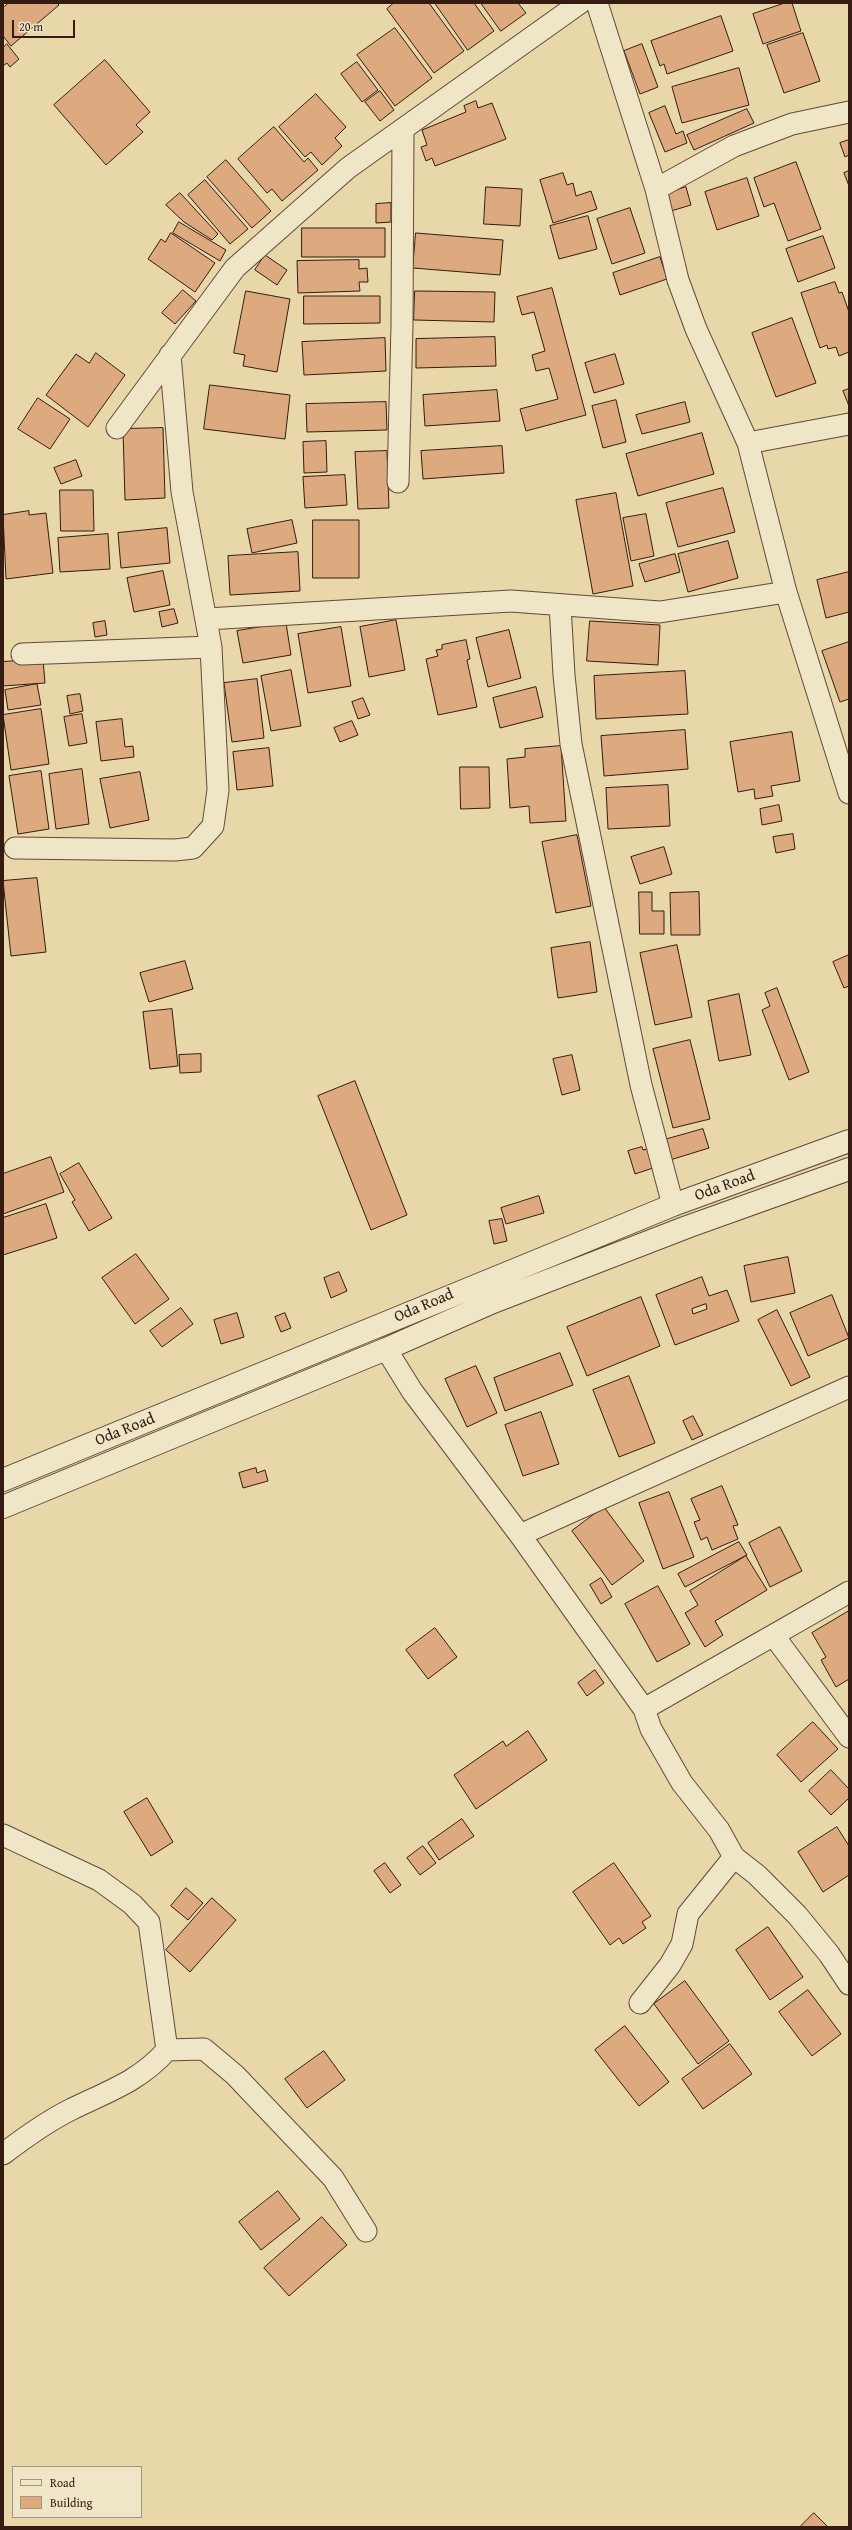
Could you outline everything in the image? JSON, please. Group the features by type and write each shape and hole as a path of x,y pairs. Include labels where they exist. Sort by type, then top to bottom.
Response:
{"street":[{"path":"117,428 236,268 348,168 580,3"},
{"path":"597,3 656,189 678,280 696,328 748,443 786,592 849,793"},
{"path":"656,189 734,146 792,124 849,112"},
{"path":"398,482 402,325 403,129"},
{"path":"15,848 176,850 193,848 212,826 218,790 211,648 207,619 182,492 170,355"},
{"path":"748,443 849,424"},
{"path":"207,619 511,601 660,612 786,592"},
{"path":"560,605 564,675 571,744 641,1085 673,1205"},
{"path":"22,654 211,648"},
{"name":"Oda Road","path":"3,1480 673,1205 849,1141"},
{"name":"Oda Road","path":"3,1506 386,1349 493,1302 687,1227 849,1169"},
{"path":"386,1349 412,1391 520,1535 644,1709 651,1730 682,1783 718,1830 734,1857 757,1875 797,1915 829,1954 849,1984"},
{"path":"520,1535 849,1387"},
{"path":"644,1709 849,1592"},
{"path":"774,1636 849,1737"},
{"path":"3,1835 99,1880 132,1904 149,1922 167,2050"},
{"path":"640,2003 670,1965 682,1944 688,1914 734,1857"},
{"path":"3,2154 69,2111 126,2084 153,2066 167,2050 204,2049 235,2075 333,2178 366,2231"}],"building":[{"path":"9,3 57,3 59,5 11,46 3,36 3,8"},
{"path":"394,3 429,3 464,51 434,73 387,9"},
{"path":"435,3 474,3 494,31 468,50"},
{"path":"481,3 518,3 526,13 501,31"},
{"path":"785,3 792,3 801,31 763,44 753,14"},
{"path":"721,16 733,51 667,74 664,64 660,66 651,41"},
{"path":"395,28 432,78 395,106 357,55"},
{"path":"803,33 820,81 784,93 767,45"},
{"path":"7,44 19,59 10,67 7,63 3,66 3,48"},
{"path":"642,44 658,87 640,94 624,51"},
{"path":"105,60 150,112 136,125 143,132 106,165 54,105"},
{"path":"357,62 378,90 362,102 341,74"},
{"path":"739,68 749,105 682,123 672,87"},
{"path":"380,91 394,110 380,121 365,102"},
{"path":"316,94 346,127 335,138 342,146 322,165 311,152 305,157 279,127"},
{"path":"476,101 478,108 492,103 506,139 435,166 432,158 426,161 421,147 427,145 422,130 466,112 464,106"},
{"path":"665,106 676,134 683,131 687,143 665,152 649,113"},
{"path":"747,109 754,123 694,150 687,135"},
{"path":"274,127 304,162 308,158 318,170 282,201 272,189 267,193 238,159"},
{"path":"849,140 849,155 845,157 840,143"},
{"path":"226,160 271,211 252,228 207,177"},
{"path":"796,162 821,229 788,241 774,203 764,207 754,178"},
{"path":"849,171 849,186 844,173"},
{"path":"563,173 567,185 573,183 576,196 591,191 597,209 553,223 540,180"},
{"path":"747,178 759,216 717,230 705,192"},
{"path":"205,180 248,229 230,244 188,195"},
{"path":"486,187 522,189 520,226 484,224"},
{"path":"686,187 691,205 671,211 666,194"},
{"path":"180,193 218,234 212,240 184,222 166,205"},
{"path":"391,203 391,222 376,223 376,204"},
{"path":"630,208 645,253 612,264 597,219"},
{"path":"588,216 597,249 559,259 550,226"},
{"path":"179,222 226,250 220,261 173,233"},
{"path":"302,228 385,228 385,257 302,257"},
{"path":"171,233 215,263 195,292 148,259 161,239 165,242"},
{"path":"416,233 503,240 500,275 413,268"},
{"path":"823,236 835,268 798,282 786,249"},
{"path":"265,255 287,270 277,285 255,270"},
{"path":"660,257 667,279 620,295 613,273"},
{"path":"359,260 359,269 367,268 368,282 359,282 360,291 298,293 297,261"},
{"path":"835,282 839,293 842,292 849,312 849,352 839,356 836,347 828,349 827,345 820,348 801,293"},
{"path":"552,288 586,415 526,431 520,409 558,399 549,368 536,371 532,355 545,351 534,312 522,315 517,297"},
{"path":"183,290 196,301 175,324 162,313"},
{"path":"246,291 290,299 277,372 243,366 245,355 234,353"},
{"path":"415,291 495,292 494,322 414,320"},
{"path":"304,296 380,296 380,323 304,324"},
{"path":"792,318 816,383 776,397 752,333"},
{"path":"495,337 496,366 416,368 416,339"},
{"path":"385,338 386,371 304,375 302,342"},
{"path":"96,353 125,375 88,427 46,395 76,354 89,363"},
{"path":"615,354 624,384 594,393 585,363"},
{"path":"210,385 290,395 285,439 204,429"},
{"path":"849,389 849,406 843,391"},
{"path":"497,390 500,421 425,426 423,395"},
{"path":"38,398 70,419 50,449 18,429"},
{"path":"616,400 626,442 603,448 592,406"},
{"path":"386,402 387,430 307,432 306,404"},
{"path":"685,402 690,422 642,434 636,415"},
{"path":"163,428 165,498 125,500 123,429"},
{"path":"702,433 714,474 638,496 626,454"},
{"path":"326,441 327,472 304,473 303,442"},
{"path":"502,446 504,473 423,479 421,451"},
{"path":"387,451 389,508 358,509 355,452"},
{"path":"76,460 82,476 61,484 54,468"},
{"path":"345,475 347,505 305,508 303,477"},
{"path":"723,488 735,532 678,547 666,503"},
{"path":"60,490 93,490 94,531 61,531"},
{"path":"616,493 633,586 593,594 576,500"},
{"path":"29,511 29,515 46,513 53,573 6,579 3,515"},
{"path":"646,514 654,556 631,561 623,518"},
{"path":"292,520 297,543 252,553 247,529"},
{"path":"313,520 359,520 359,578 313,578"},
{"path":"167,528 170,563 121,568 118,533"},
{"path":"108,534 110,569 60,572 58,538"},
{"path":"728,541 738,578 688,592 678,554"},
{"path":"298,552 300,591 230,595 228,556"},
{"path":"675,554 680,572 645,582 639,564"},
{"path":"163,571 170,605 134,612 127,578"},
{"path":"849,572 849,612 826,618 817,580"},
{"path":"174,609 178,623 162,627 159,612"},
{"path":"396,620 405,670 369,677 360,627"},
{"path":"105,621 107,635 95,637 93,623"},
{"path":"590,621 660,625 658,665 587,661"},
{"path":"286,623 291,655 243,663 237,631"},
{"path":"341,627 351,686 308,693 298,634"},
{"path":"509,630 521,678 488,687 476,638"},
{"path":"466,640 470,659 467,660 477,707 438,715 426,659 438,656 436,650 442,649 442,645"},
{"path":"849,642 849,699 840,702 822,651"},
{"path":"43,659 45,683 3,686 3,662"},
{"path":"291,670 301,726 271,731 261,676"},
{"path":"685,671 688,714 596,719 594,676"},
{"path":"257,679 264,738 232,742 224,683"},
{"path":"37,684 41,705 8,710 5,690"},
{"path":"536,687 543,717 500,728 493,698"},
{"path":"80,694 83,711 70,714 67,696"},
{"path":"363,698 370,715 358,719 352,702"},
{"path":"41,709 49,764 11,770 3,715"},
{"path":"82,714 87,743 69,746 64,717"},
{"path":"122,719 125,747 133,746 134,757 101,761 96,722"},
{"path":"352,721 358,735 340,742 334,728"},
{"path":"685,730 688,769 604,776 601,736"},
{"path":"792,732 800,781 771,786 773,796 755,799 754,789 738,792 730,742"},
{"path":"561,746 566,821 530,823 529,806 510,808 507,759 525,757 525,749"},
{"path":"269,748 273,786 237,790 233,752"},
{"path":"460,767 489,767 490,808 461,809"},
{"path":"82,769 89,824 56,829 49,774"},
{"path":"41,771 49,829 18,834 9,776"},
{"path":"140,772 149,820 110,828 100,779"},
{"path":"668,785 670,826 608,829 606,788"},
{"path":"779,805 782,821 762,825 760,809"},
{"path":"793,834 795,849 776,853 773,837"},
{"path":"577,835 591,906 556,913 542,842"},
{"path":"664,847 672,874 640,884 631,857"},
{"path":"37,878 46,952 11,956 3,881"},
{"path":"639,892 652,892 652,911 664,911 664,934 640,934"},
{"path":"699,892 700,935 671,935 670,893"},
{"path":"590,942 597,992 558,998 551,948"},
{"path":"677,945 692,1017 655,1025 640,953"},
{"path":"849,955 849,986 844,988 833,962"},
{"path":"185,961 193,989 149,1002 140,973"},
{"path":"777,988 809,1072 789,1080 762,1010 770,1006 765,993"},
{"path":"739,994 751,1055 719,1061 708,1001"},
{"path":"172,1009 178,1066 150,1069 143,1012"},
{"path":"690,1040 710,1119 673,1128 653,1049"},
{"path":"201,1054 201,1072 180,1073 179,1055"},
{"path":"572,1055 580,1090 562,1095 553,1059"},
{"path":"355,1081 407,1215 371,1230 318,1096"},
{"path":"703,1129 709,1148 670,1160 664,1140"},
{"path":"642,1147 643,1150 647,1149 653,1168 635,1174 628,1151"},
{"path":"51,1157 64,1192 3,1214 3,1174"},
{"path":"79,1163 112,1218 89,1231 72,1202 75,1200 60,1174"},
{"path":"539,1196 544,1213 506,1224 501,1208"},
{"path":"46,1204 57,1238 3,1255 3,1218"},
{"path":"502,1219 507,1241 494,1244 489,1221"},
{"path":"136,1254 169,1299 135,1324 102,1278"},
{"path":"788,1257 795,1293 751,1302 744,1266"},
{"path":"339,1272 347,1291 331,1298 324,1278"},
{"path":"702,1277 709,1296 727,1290 739,1321 675,1345 656,1295","holes":["706,1304 707,1309 693,1314 692,1309"]},
{"path":"832,1295 849,1338 808,1356 790,1313"},
{"path":"641,1297 660,1346 587,1376 567,1327"},
{"path":"181,1308 193,1324 162,1347 150,1331"},
{"path":"777,1310 810,1377 791,1386 758,1320"},
{"path":"237,1313 244,1337 221,1344 214,1320"},
{"path":"285,1313 291,1328 281,1332 275,1317"},
{"path":"560,1353 573,1385 505,1411 494,1378"},
{"path":"476,1366 497,1413 467,1427 445,1379"},
{"path":"629,1376 655,1443 619,1457 593,1390"},
{"path":"541,1412 559,1464 523,1476 505,1425"},
{"path":"693,1416 703,1435 692,1440 683,1421"},
{"path":"256,1468 257,1473 265,1470 268,1481 243,1488 239,1473"},
{"path":"722,1486 738,1525 733,1526 738,1539 712,1550 707,1537 701,1540 694,1522 700,1520 691,1499"},
{"path":"669,1492 694,1557 663,1569 639,1503"},
{"path":"604,1507 644,1561 612,1585 572,1531"},
{"path":"780,1527 802,1571 770,1587 749,1543"},
{"path":"739,1542 747,1555 685,1587 678,1574"},
{"path":"746,1556 767,1590 715,1621 723,1635 705,1647 685,1613 698,1605 690,1591"},
{"path":"601,1578 612,1597 601,1604 590,1585"},
{"path":"658,1586 690,1644 657,1662 625,1604"},
{"path":"849,1611 849,1679 836,1687 821,1660 826,1657 812,1633"},
{"path":"435,1628 457,1657 428,1679 406,1650"},
{"path":"595,1670 604,1683 587,1696 578,1683"},
{"path":"813,1722 838,1749 801,1782 777,1755"},
{"path":"528,1731 547,1760 476,1809 454,1775 503,1741 506,1746"},
{"path":"831,1770 849,1789 849,1798 831,1815 809,1791"},
{"path":"147,1798 173,1842 151,1856 124,1812"},
{"path":"462,1819 474,1836 439,1860 428,1843"},
{"path":"837,1827 849,1846 849,1875 823,1892 798,1852"},
{"path":"423,1846 436,1863 420,1875 407,1858"},
{"path":"385,1863 401,1885 390,1893 374,1871"},
{"path":"614,1863 651,1916 642,1922 646,1928 623,1944 619,1938 610,1945 573,1892"},
{"path":"186,1888 203,1903 188,1920 171,1906"},
{"path":"212,1898 236,1920 190,1972 166,1950"},
{"path":"768,1927 803,1977 770,2000 736,1950"},
{"path":"685,1981 729,2041 698,2064 654,2004"},
{"path":"808,1990 841,2034 812,2056 779,2012"},
{"path":"625,2026 669,2082 639,2106 595,2050"},
{"path":"730,2044 752,2074 703,2109 682,2079"},
{"path":"324,2051 345,2080 307,2108 285,2079"},
{"path":"278,2191 300,2219 261,2250 239,2222"},
{"path":"322,2217 347,2245 289,2296 264,2268"},
{"path":"814,2513 828,2527 800,2527"}]}
